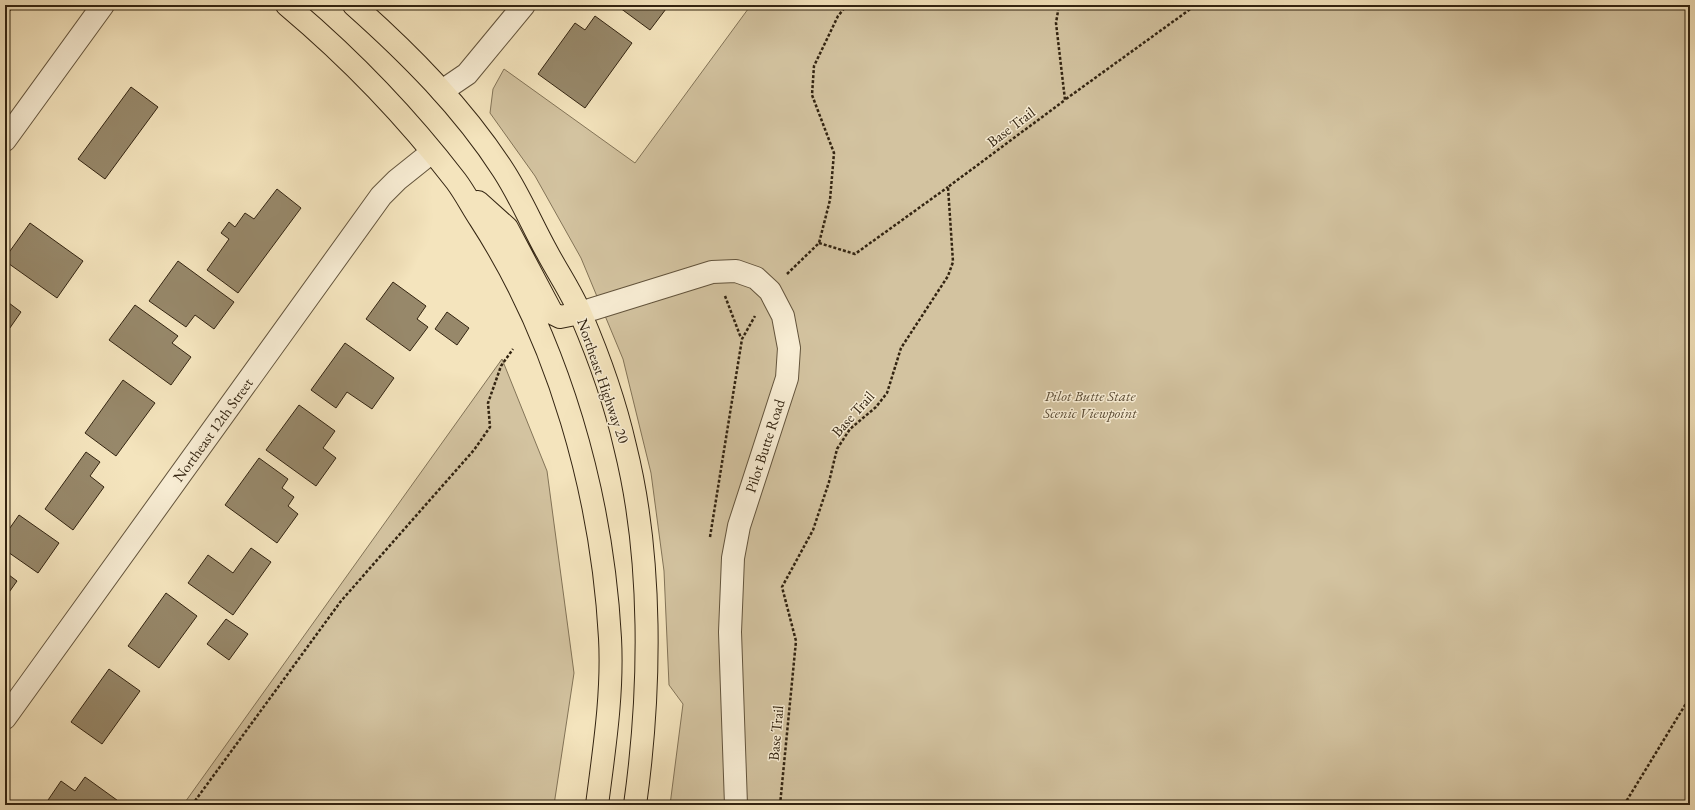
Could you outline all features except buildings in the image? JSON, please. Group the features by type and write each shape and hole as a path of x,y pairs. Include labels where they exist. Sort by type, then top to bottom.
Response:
{"main road":[{"path":"287,5 320,33 370,81 411,124 457,182 499,248 531,312 557,379 581,452 600,543 610,639 608,721 597,805"},
{"name":"Northeast Highway 20","path":"354,5 442,91 466,120 503,170 580,313 608,385 626,446 637,506 644,574 646,696 641,761 635,805"},
{"path":"457,182 507,228 552,313 560,317 580,313"}],"street":[{"path":"5,140 103,5"},
{"path":"442,91 472,69 524,5"},
{"name":"Northeast 12th Street","path":"5,718 381,196 397,180 432,152"},
{"name":"Pilot Butte Road","path":"580,313 716,272 736,271 756,278 770,290 783,316 789,348 787,378 739,526 733,558 730,632 736,805"}],"path":[{"path":"770,290 819,243 830,200 834,153 812,95 814,66 838,16 847,5"},
{"path":"1059,5 1056,23 1065,100"},
{"name":"Base Trail","path":"780,805 796,641 782,587 813,530 829,482 837,449 850,429 876,407 887,393 901,348 948,276 953,262 948,187 1196,5"},
{"path":"819,243 856,254 948,187"},
{"path":"716,272 742,339"},
{"path":"192,805 342,601 478,444 490,427 488,403 501,366 513,349"},
{"path":"1624,805 1690,696"}],"green space":[{"name":"Pilot Butte State Scenic Viewpoint","path":"751,5 1690,5 1690,805 670,805 683,704 669,685 664,571 651,473 623,359 581,258 535,176 490,113 493,89 504,69 635,163"},
{"path":"502,359 547,471 574,673 554,805 183,805"}]}
